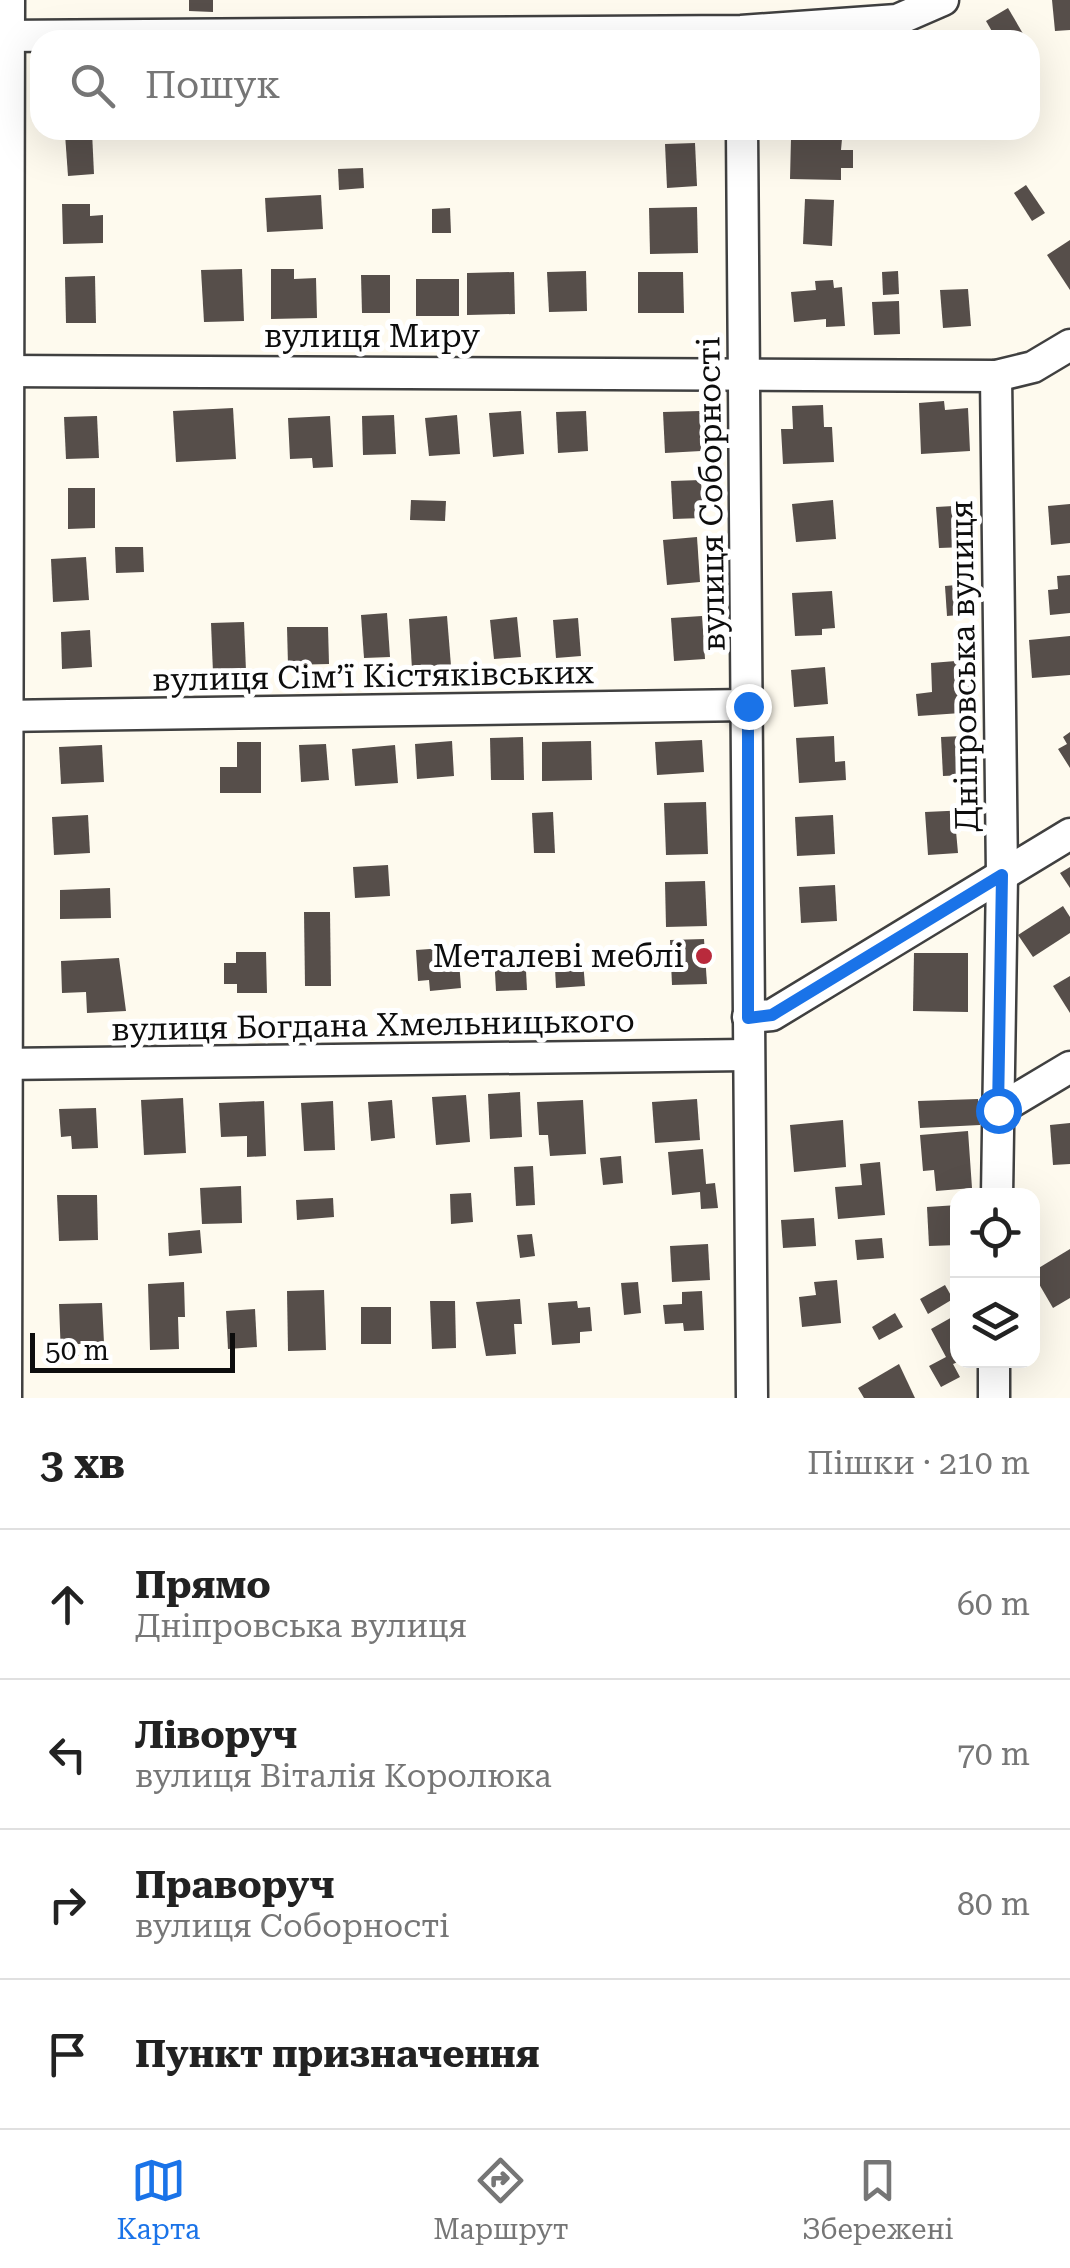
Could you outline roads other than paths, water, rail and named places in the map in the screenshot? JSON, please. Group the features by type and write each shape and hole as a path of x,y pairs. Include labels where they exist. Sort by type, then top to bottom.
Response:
{"street":[{"path":"6,1398 4,36 8,0"},
{"path":"372,30 897,20 943,0"},
{"path":"4,36 30,36"},
{"name":"вулиця Соборності","path":"742,140 752,1398"},
{"name":"вулиця Миру","path":"4,370 996,376 1034,367 1070,345"},
{"name":"Дніпровська вулиця","path":"996,376 1002,875 997,1188"},
{"name":"вулиця Сімʼї Кістяківських","path":"4,716 748,706"},
{"path":"748,1018 772,1015 1070,834"},
{"name":"вулиця Богдана Хмельницького","path":"3,1064 747,1056"},
{"path":"998,1110 1070,1067"},
{"path":"994,1368 994,1398"}],"place":[{"name":"Металеві меблі","path":"704,956"}]}
